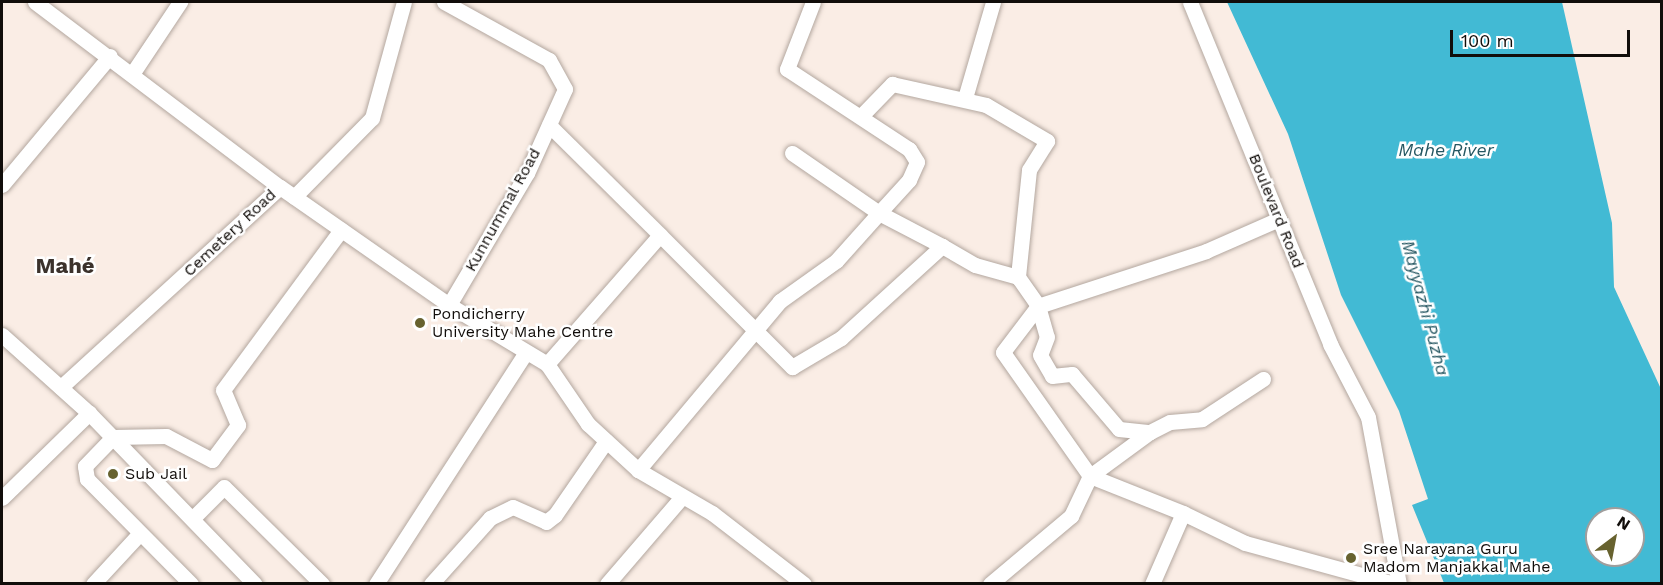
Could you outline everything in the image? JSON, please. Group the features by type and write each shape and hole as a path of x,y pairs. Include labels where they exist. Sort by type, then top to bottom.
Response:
{"street":[{"name":"Cemetery Road","path":"35,2 280,187 61,387"},
{"path":"132,74 180,2"},
{"path":"294,197 346,151 372,118 404,2"},
{"name":"Kunnummal Road","path":"444,2 549,60 565,89 527,173 448,305"},
{"path":"638,470 752,331 796,288 836,261 879,213 917,162 909,149 787,69 813,2"},
{"path":"965,98 993,2"},
{"name":"Boulevard Road","path":"1190,2 1279,219 1368,417 1397,584"},
{"path":"2,185 110,57"},
{"path":"861,116 892,84 965,98 1047,141 1029,170 1018,277"},
{"path":"549,125 660,235 784,365 798,366 882,303 942,246"},
{"path":"792,153 879,213 975,265 1018,277 1038,306 1047,337 1040,355 1052,376 1072,374 1119,429 1150,432"},
{"path":"280,187 448,305 547,364 606,441 638,470 680,499 712,513 804,583"},
{"path":"1279,219 1206,251 1038,306 1002,352 1090,476 1183,513 1245,543 1397,584"},
{"path":"191,584 87,479 85,466 113,437 166,435 212,459 238,424 223,390 341,230"},
{"path":"547,364 660,235"},
{"path":"2,335 89,413 194,517 255,584"},
{"path":"376,584 526,352"},
{"path":"990,584 1071,516 1090,476 1150,432 1170,422 1202,419 1263,379"},
{"path":"2,498 89,413"},
{"path":"431,584 490,518 513,507 546,522 555,515 606,441"},
{"path":"194,517 224,487 322,584"},
{"path":"607,584 680,499"},
{"path":"1152,584 1183,513"},
{"path":"93,584 140,533"}],"water":[{"name":"Mahe River","path":"1227,2 1562,2 1612,223 1614,287 1661,389 1661,583 1444,583 1412,505 1428,499 1399,411 1341,295 1288,134"}],"place":[{"name":"Pondicherry University Mahe Centre","path":"420,323"},
{"name":"Sub Jail","path":"113,474"},
{"name":"Sree Narayana Guru Madom Manjakkal Mahe","path":"1351,558"}],"district":[{"name":"Mahé","path":"65,266"}],"water label":[{"name":"Mayyazhi Puzha","path":"1425,308"}]}
